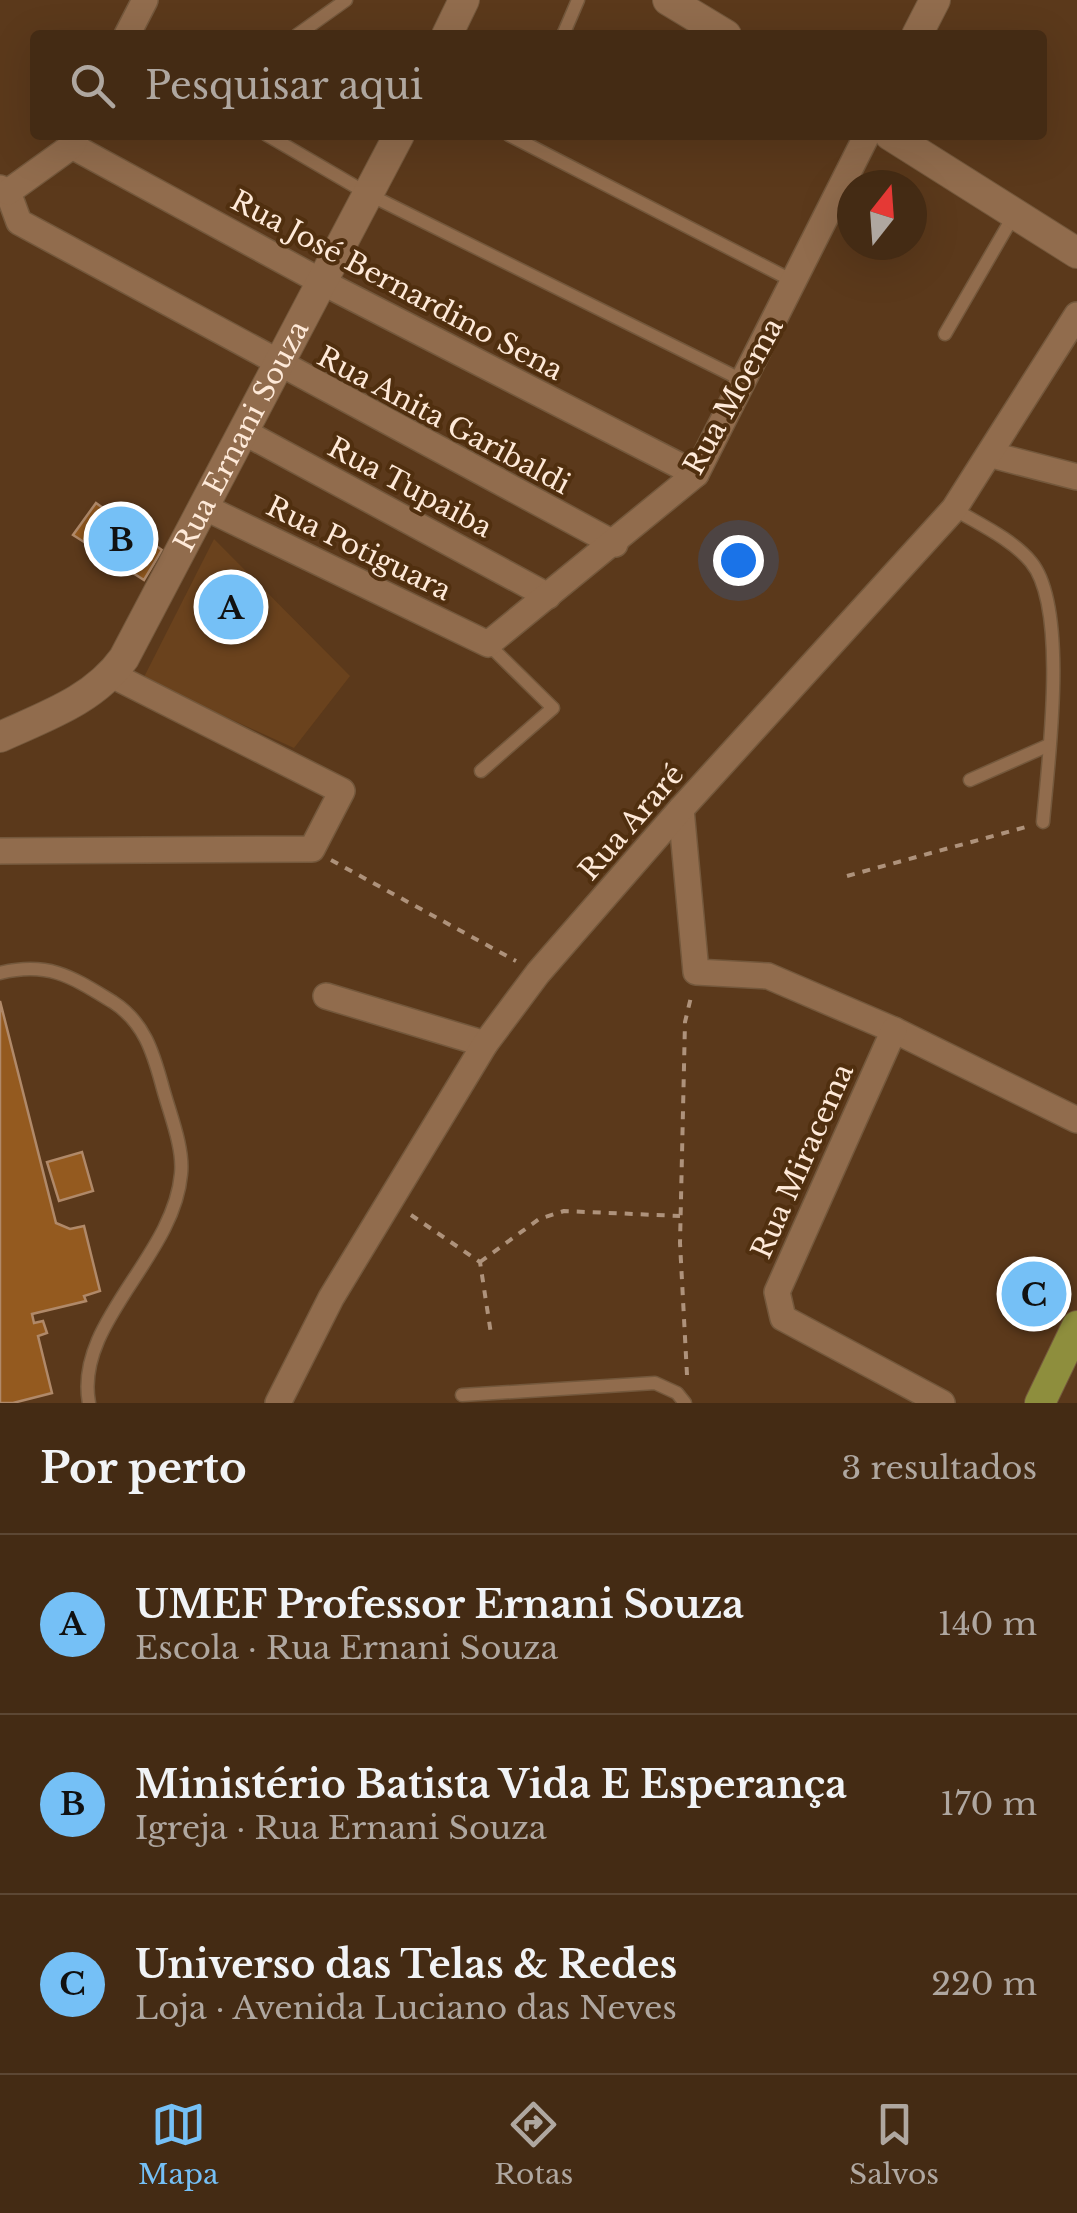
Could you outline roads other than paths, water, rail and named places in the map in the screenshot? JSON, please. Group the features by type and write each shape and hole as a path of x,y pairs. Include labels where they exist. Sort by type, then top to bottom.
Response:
{"main road":[{"path":"1040,1403 1077,1326"}],"street":[{"path":"130,30 145,0"},
{"path":"449,30 464,0"},
{"path":"668,0 718,30"},
{"path":"920,30 936,0"},
{"name":"Rua Ernani Souza","path":"0,737 67,707 112,675 138,635 276,364 397,140"},
{"name":"Rua Moema","path":"488,644 696,474 865,140"},
{"path":"898,140 1077,253"},
{"path":"4,190 75,141"},
{"name":"Rua José Bernardino Sena","path":"75,141 322,282 696,474"},
{"name":"Rua Anita Garibaldi","path":"4,190 19,222 615,544"},
{"name":"Rua Araré","path":"278,1403 331,1298 484,1044 538,973 681,809 954,509 992,455 1077,315"},
{"name":"Rua Tupaiba","path":"244,432 548,596"},
{"path":"992,455 1077,477"},
{"name":"Rua Potiguara","path":"204,507 488,644"},
{"path":"0,852 312,850 342,790 112,675"},
{"path":"681,809 696,972 768,976 894,1030 1077,1120"},
{"path":"326,996 484,1044"},
{"name":"Rua Miracema","path":"894,1030 777,1292 783,1318 942,1403"}],"lane":[{"path":"303,30 346,0"},
{"path":"565,30 578,0"},
{"path":"275,140 370,195 742,380"},
{"path":"522,140 796,282"},
{"path":"945,334 1014,215"},
{"path":"954,509 1032,563 1048,598 1053,659 1044,822"},
{"path":"481,771 553,708 488,644"},
{"path":"970,780 1049,745"},
{"path":"0,973 29,966 61,972 125,1010 152,1051 182,1169 178,1202 166,1233 94,1347 89,1403"},
{"path":"462,1395 655,1383 681,1398"}],"place":[{"name":"Ministério Batista Vida E Esperança","path":"121,539"},
{"name":"UMEF Professor Ernani Souza","path":"231,607"},
{"name":"Universo das Telas & Redes","path":"1034,1294"}]}
